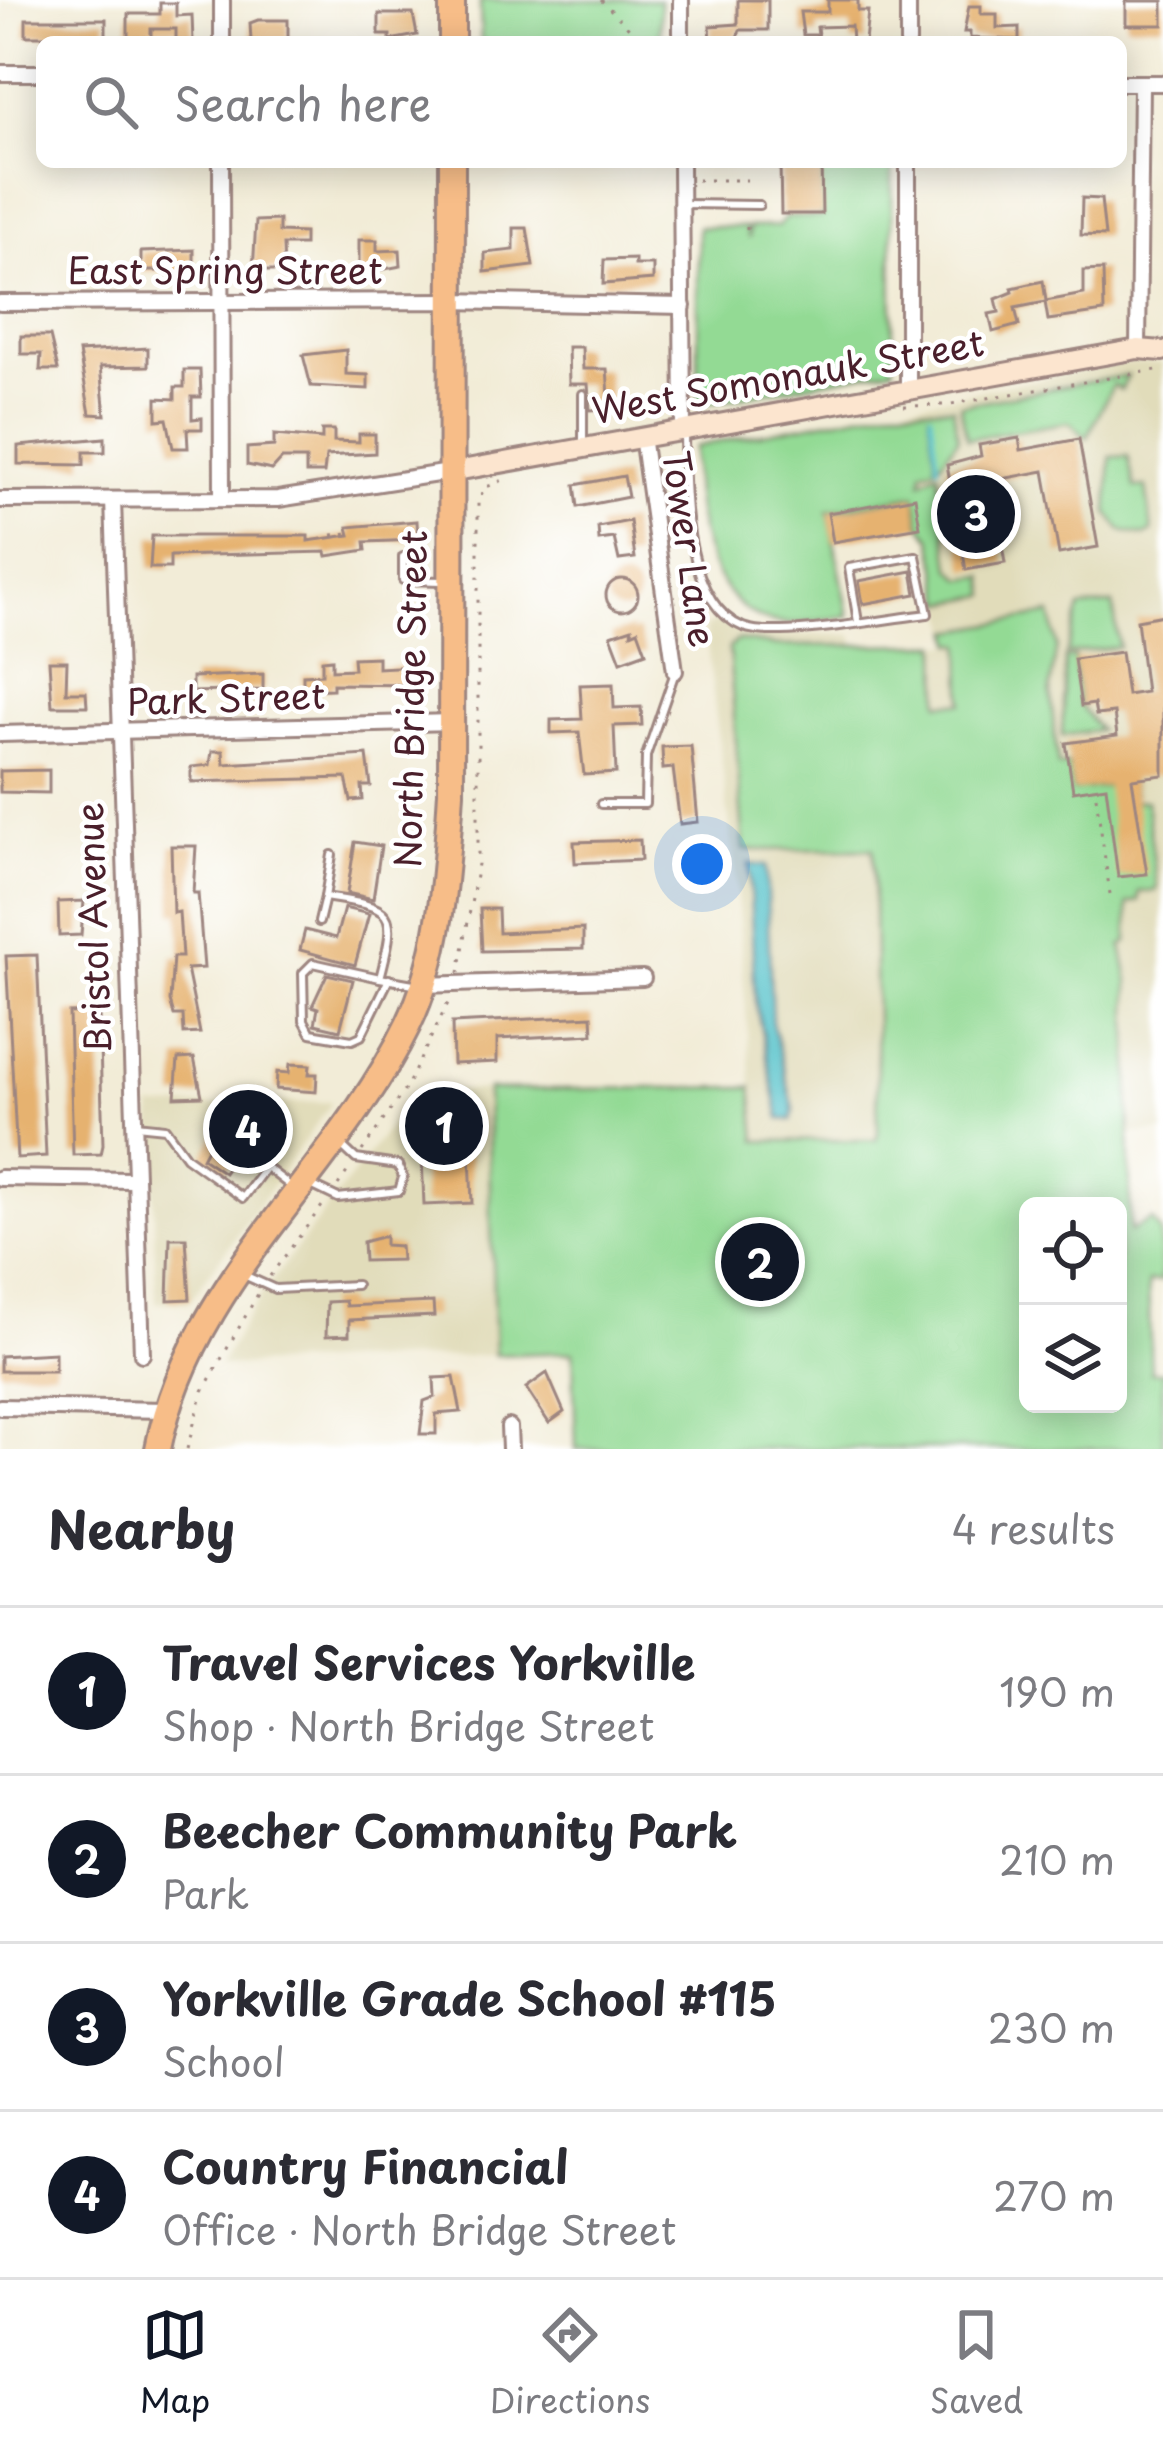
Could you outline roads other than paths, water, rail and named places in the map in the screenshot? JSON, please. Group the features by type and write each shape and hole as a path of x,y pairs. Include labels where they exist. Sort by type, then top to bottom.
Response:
{"highway":[{"path":"452,0 452,36"},
{"name":"North Bridge Street","path":"158,1449 166,1410 206,1321 408,1026 423,985 445,884 453,722 452,168"}],"street":[{"path":"222,0 222,36"},
{"path":"681,0 681,36"},
{"path":"908,0 908,36"},
{"path":"0,73 36,74"},
{"path":"1127,83 1163,83"},
{"path":"1138,349 1141,84"},
{"path":"221,168 222,500"},
{"path":"680,168 683,428"},
{"path":"908,168 908,388"},
{"name":"East Spring Street","path":"0,303 221,299 683,306"},
{"name":"West Somonauk Street","path":"451,472 908,388 1138,349 1163,351"},
{"name":"Tower Lane","path":"642,436 675,671"},
{"path":"0,500 318,495 451,472"},
{"name":"Bristol Avenue","path":"113,500 130,1125 142,1354"},
{"name":"Park Street","path":"0,734 453,722"},
{"path":"423,985 643,978"},
{"path":"0,1178 132,1180"},
{"path":"0,1407 166,1410"},
{"path":"509,1427 510,1449"}],"lane":[{"path":"681,204 759,205"},
{"path":"583,394 584,447"},
{"path":"683,428 689,543 710,596 741,627 768,632 858,622 928,614 916,556 849,568 858,622"},
{"path":"403,557 403,580 452,581"},
{"path":"602,804 645,804 646,756 675,671"},
{"path":"320,922 332,856"},
{"path":"325,896 378,905 389,914 393,929 384,979 361,1036 310,1033 304,1020 303,974 314,963 384,979 423,985"},
{"path":"130,1125 165,1128 185,1157 243,1198 266,1167 330,1196 399,1192 404,1177 398,1165 356,1159 333,1138"},
{"path":"238,1271 263,1286 356,1285"}],"water":[{"path":"749,864 766,866 772,1022 794,1109 792,1120 780,1119 755,1000"}],"waterway":[{"path":"931,414 938,466"}],"place":[{"name":"Yorkville Grade School #115","path":"976,514"},
{"name":"Travel Services Yorkville","path":"444,1126"},
{"name":"Country Financial","path":"248,1129"},
{"name":"Beecher Community Park","path":"760,1262"}]}
